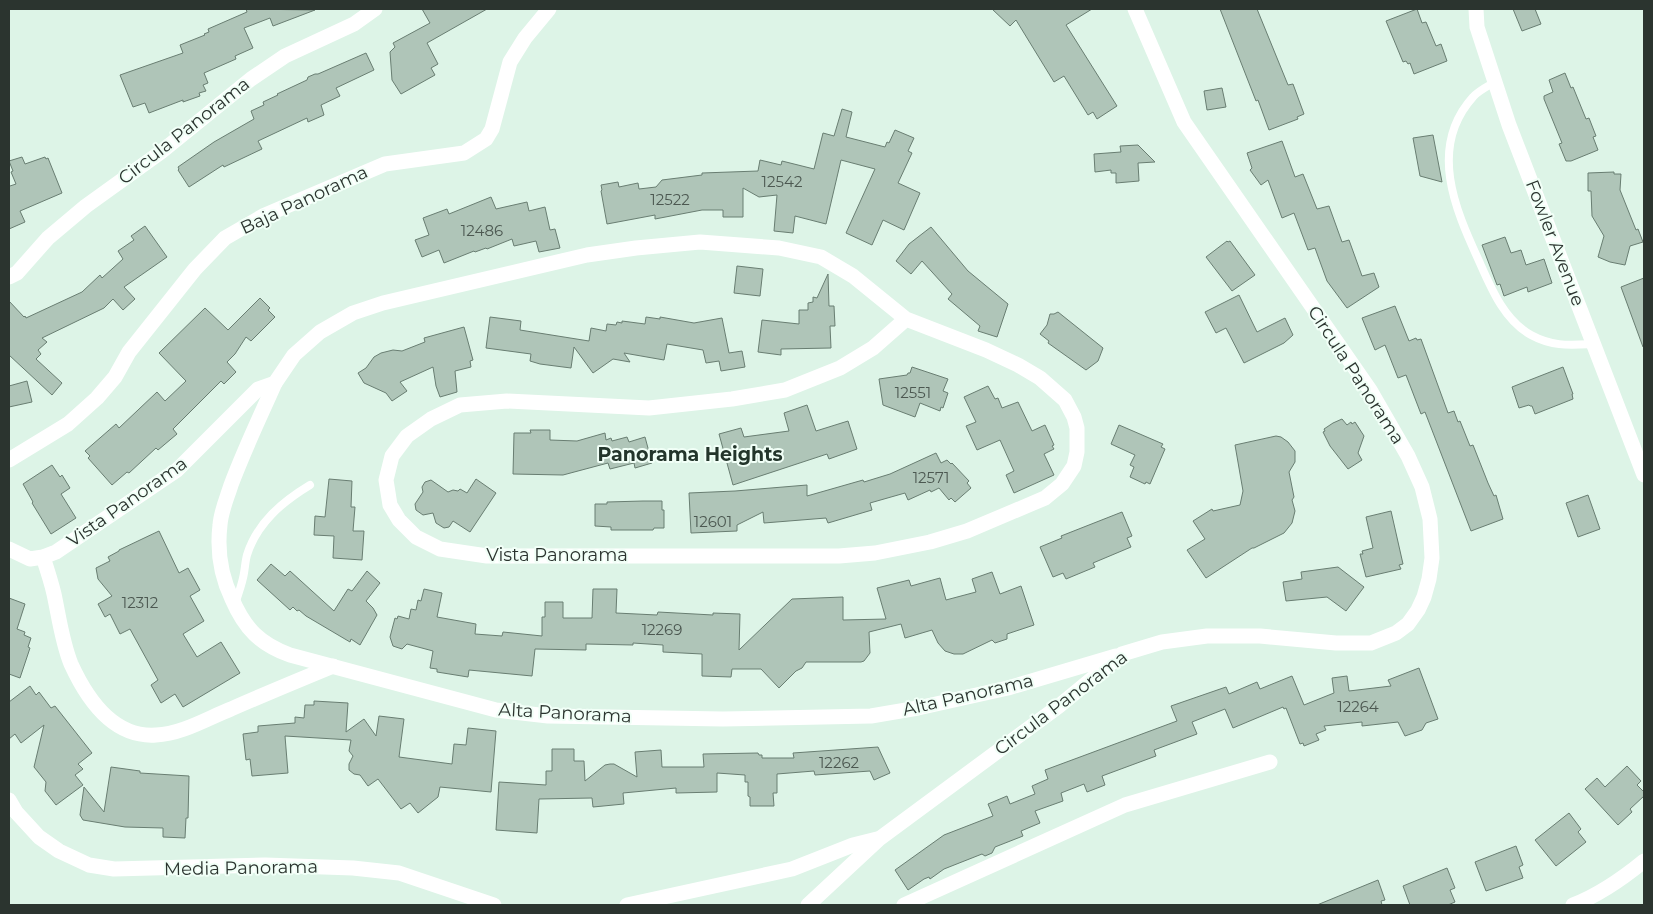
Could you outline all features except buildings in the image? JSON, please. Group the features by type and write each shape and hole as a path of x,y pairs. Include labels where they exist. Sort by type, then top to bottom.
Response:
{"street":[{"name":"Circula Panorama","path":"9,277 17,273 48,238 86,206 161,152 251,79 285,56 354,24 375,9"},
{"name":"Baja Panorama","path":"9,460 68,424 97,398 115,377 129,352 195,269 225,238 263,216 384,164 464,153 486,139 492,129 510,62 525,38 549,9"},
{"name":"Circula Panorama","path":"813,904 878,839 1059,706 1122,654 1162,642 1207,636 1260,636 1358,644 1383,639 1396,633 1408,624 1424,597 1432,558 1430,519 1424,495 1408,456 1370,390 1188,128 1135,9"},
{"name":"Fowler Avenue","path":"1476,9 1477,27 1509,125 1594,344 1640,451 1644,475"},
{"name":"Vista Panorama","path":"43,557 56,552 177,470 258,388 275,383 294,355 306,343 336,322 368,308 472,280 587,255 700,242 779,248 821,257 852,276 906,319 986,350 1040,378 1065,400 1074,417 1078,439 1074,466 1062,484 1045,498 967,531 893,551 848,555 487,556 440,549 416,537 399,520 390,505 386,480 392,456 406,436 431,419 460,405 507,401 649,408 732,399 785,390 840,368 873,348 906,319"},
{"name":"Alta Panorama","path":"275,383 241,459 222,514 219,539 224,579 235,606 251,632 273,648 290,655 462,702 522,714 579,717 723,719 871,716 892,713 1008,688 1122,654"},
{"path":"9,549 30,559 43,557 71,664 85,692 95,706 110,720 126,729 142,734 156,735 177,730 333,666"},
{"path":"904,905 1125,805 1270,762"},
{"name":"Media Panorama","path":"9,800 16,812 39,837 59,851 89,865 114,869 264,865 353,868 399,873 494,905"},
{"path":"627,905 792,869 853,845 878,839"},
{"path":"1573,905 1611,886 1644,861"}],"lane":[{"path":"1495,82 1474,96 1453,130 1449,154 1449,181 1458,212 1491,290 1503,309 1515,322 1529,334 1546,342 1562,346 1594,344"},
{"path":"235,606 244,577 247,556 254,538 262,525 292,496 310,485"}],"district":[{"name":"Panorama Heights","path":"690,454"}]}
